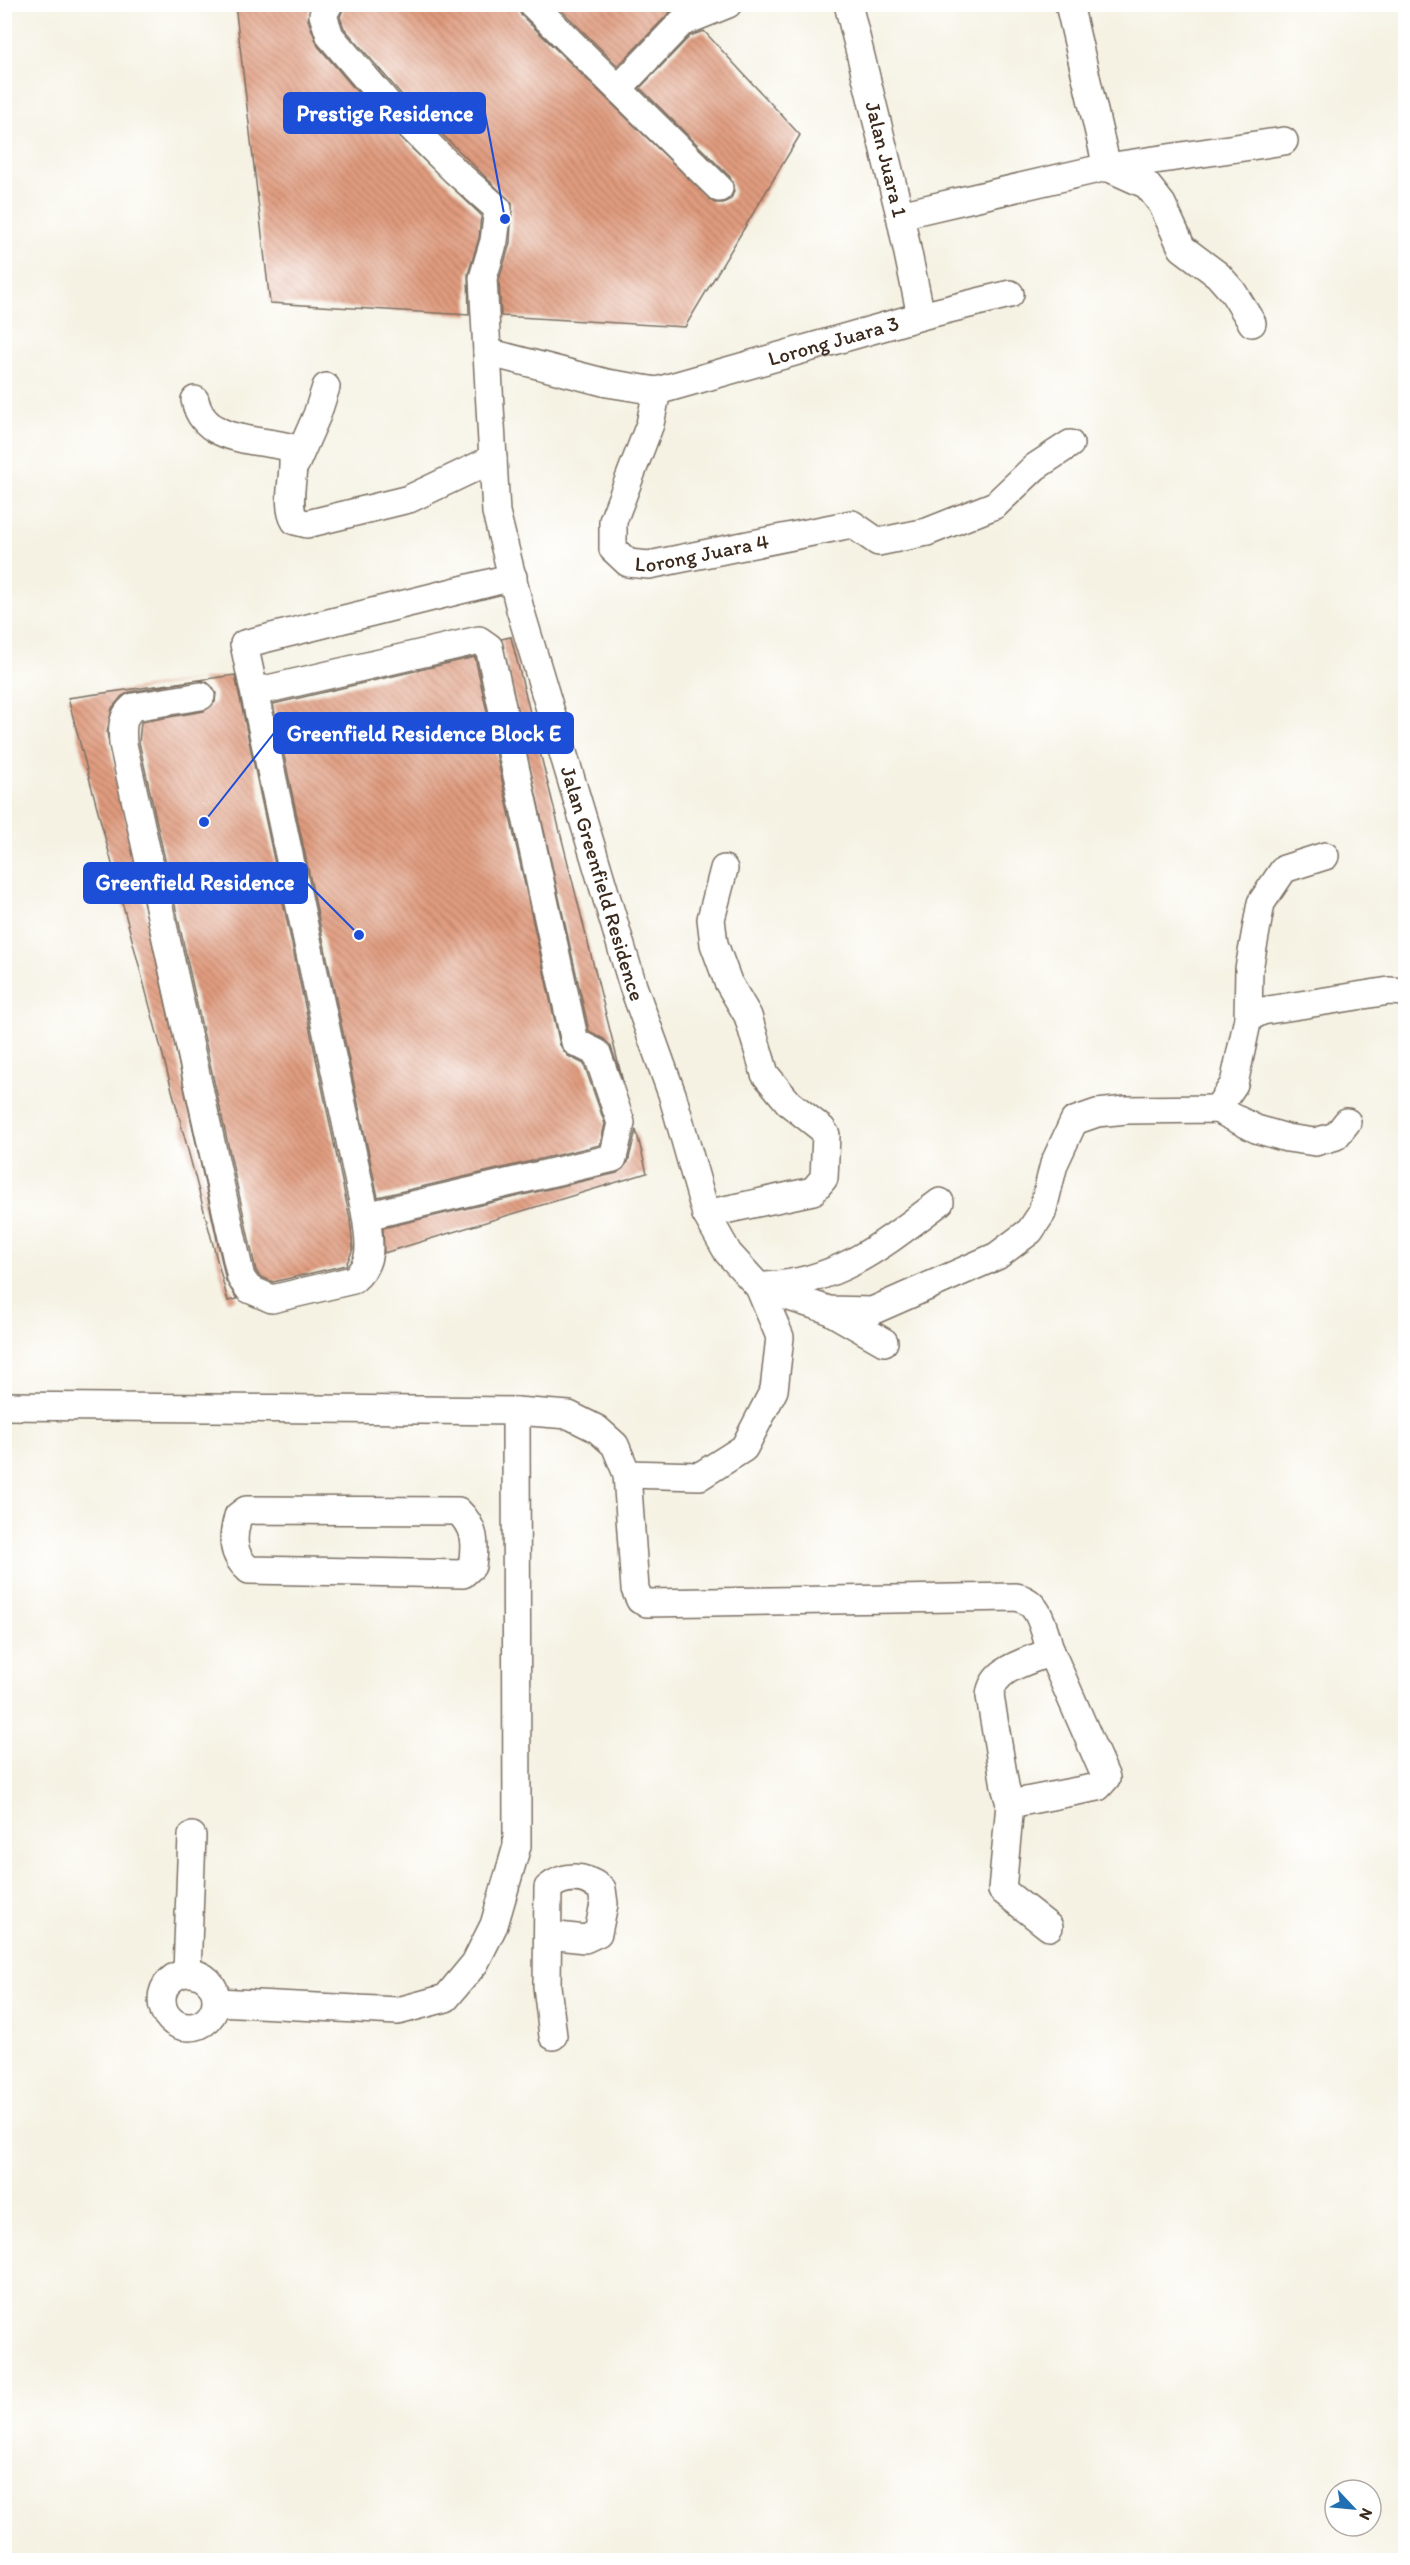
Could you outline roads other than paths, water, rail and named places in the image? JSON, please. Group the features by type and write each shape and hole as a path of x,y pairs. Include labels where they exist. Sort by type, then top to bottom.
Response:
{"street":[{"name":"Jalan Greenfield Residence","path":"329,4 323,15 330,36 389,105 455,171 498,209 494,241 483,278 496,512 587,837 633,986 672,1094 706,1214 728,1253 759,1287"},
{"path":"532,4 720,188"},
{"path":"619,88 681,23 728,4"},
{"name":"Jalan Juara 1","path":"848,4 900,215 921,316"},
{"path":"1069,4 1107,167"},
{"path":"900,215 1107,167 1284,141"},
{"path":"1107,167 1147,185 1162,204 1182,248 1218,275 1233,292 1252,323"},
{"name":"Lorong Juara 3","path":"657,391 921,316 1010,294"},
{"path":"488,352 607,383 657,391"},
{"path":"326,387 317,415 296,463 290,512 295,521 307,524 409,499 493,459"},
{"name":"Lorong Juara 4","path":"657,391 650,424 613,521 613,549 628,563 649,565 852,524 878,542 927,532 968,518 995,505 1035,467 1071,444"},
{"path":"195,399 198,414 212,426 237,439 292,448 296,463"},
{"path":"201,696 134,707 126,712 122,726 123,744 241,1278 249,1289 272,1299 353,1280 361,1274 370,1252 366,1216 244,644 513,577"},
{"path":"255,692 479,640 489,647 575,1042 597,1053 621,1123 613,1158 366,1216"},
{"path":"1217,1109 1234,1084 1248,1018 1249,969 1261,903 1284,869 1325,856"},
{"path":"706,1214 744,1208 813,1191 824,1178 826,1146 822,1129 789,1103 765,1074 748,1016 728,982 714,944 711,919 724,869"},
{"path":"1248,1018 1262,1011 1389,991 1406,992"},
{"path":"829,1310 872,1311 996,1256 1030,1232 1042,1213 1054,1164 1074,1121 1097,1113 1126,1110 1217,1109 1256,1129 1287,1138 1315,1142 1336,1136 1347,1122"},
{"path":"759,1287 790,1285 823,1277 877,1249 940,1202"},
{"path":"759,1287 829,1310 884,1341"},
{"path":"627,1474 700,1476 744,1448 774,1390 780,1337 759,1287"},
{"path":"4,1406 516,1411 569,1415 597,1429 615,1445 627,1474 636,1595 647,1603 1016,1597 1025,1598 1036,1607 1051,1652 1106,1778 1098,1787 1010,1803"},
{"path":"217,2002 398,2011 446,1998 475,1963 494,1925 517,1846 516,1411"},
{"path":"246,1510 458,1511 466,1519 475,1546 472,1566 463,1574 249,1570 238,1561 234,1531 238,1516 246,1510"},
{"path":"475,1546 517,1546"},
{"path":"1049,1927 1002,1890 1010,1803 990,1696 991,1684 1003,1672 1051,1652"},
{"path":"187,1972 192,1836"},
{"path":"510,1873 548,1888"},
{"path":"548,1888 559,1880 579,1877 592,1881 602,1888 604,1904 598,1932 585,1939 549,1935"},
{"path":"548,1888 549,1935 546,1986 553,2036"},
{"path":"187,1972 203,1975 214,1986 217,2002 212,2016 200,2026 184,2027 170,2020 162,2006 163,1991 172,1978 187,1972"}],"place":[{"name":"Prestige Residence","path":"505,219"},
{"name":"Greenfield Residence Block E","path":"204,822"},
{"name":"Greenfield Residence","path":"359,935"}]}
